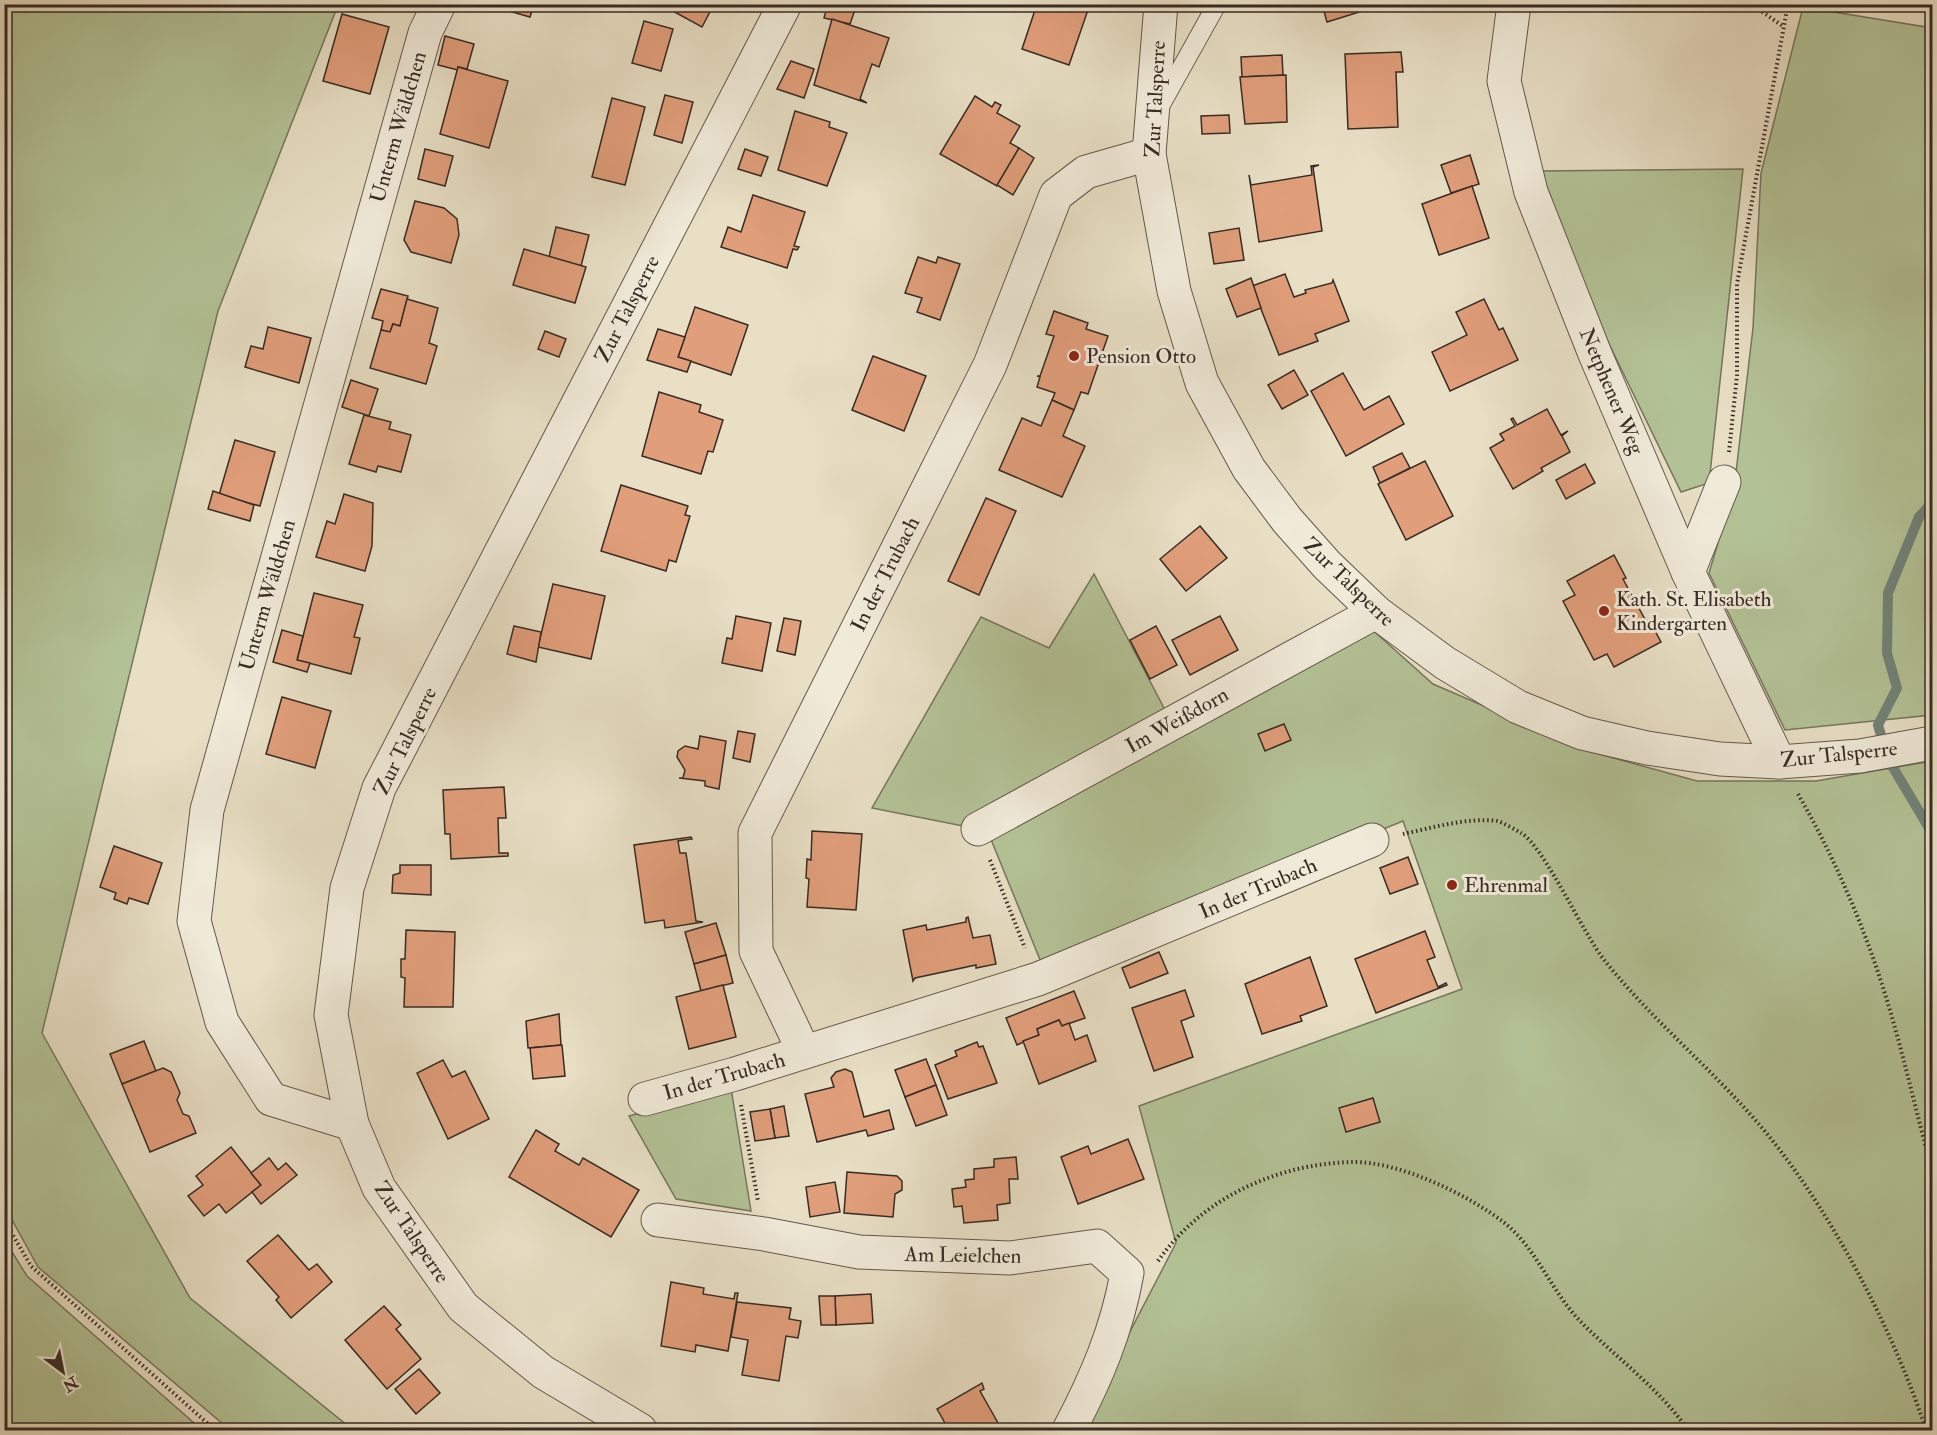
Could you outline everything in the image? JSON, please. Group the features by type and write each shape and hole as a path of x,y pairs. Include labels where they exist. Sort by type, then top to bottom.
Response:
{"street":[{"name":"Unterm Wäldchen","path":"352,1124 271,1099 222,1022 194,921 207,810 422,44 439,4"},
{"name":"Zur Talsperre","path":"640,1431 543,1372 463,1307 379,1188 352,1124 331,1015 346,888 379,788 785,4"},
{"name":"Zur Talsperre","path":"1161,4 1149,154 1174,291 1202,383 1249,469 1287,520 1326,565 1376,612 1445,663 1518,707 1582,733 1720,759 1779,762 1860,756 1921,745"},
{"name":"Netphener Weg","path":"1514,4 1504,81 1531,192 1595,354 1688,572 1779,762"},
{"name":"In der Trubach","path":"804,1052 756,951 755,833 990,365 1056,195 1086,172 1149,154"},
{"path":"1688,572 1724,482"},
{"name":"Im Weißdorn","path":"978,829 1376,612"},
{"name":"In der Trubach","path":"645,1099 735,1074 1038,979 1372,840"},
{"name":"Am Leielchen","path":"658,1220 764,1234 859,1252 1010,1258 1097,1246 1127,1273 1119,1316 1096,1380 1069,1431"}],"lane":[{"path":"1152,121 1217,4"}],"path":[{"path":"1751,4 1784,27"},
{"path":"1724,482 1731,442 1737,375 1737,284 1788,4"},
{"path":"1779,762 1821,833 1861,926 1888,1005 1932,1170"},
{"path":"1372,840 1457,823 1498,821 1524,835 1538,849 1571,909 1604,960 1771,1139 1811,1195 1844,1248 1898,1359 1926,1431"},
{"path":"978,829 1038,979"},
{"path":"735,1074 764,1234"},
{"path":"1157,1262 1185,1227 1211,1206 1251,1182 1305,1169 1353,1162 1403,1170 1436,1182 1506,1224 1528,1248 1569,1309 1660,1399 1688,1431"},
{"path":"4,1220 31,1266 215,1431"}],"green space":[{"path":"4,5 338,5 218,311 42,1033 190,1298 353,1430 230,1430 38,1267 5,1207"},
{"path":"1803,7 1932,28 1932,715 1785,730 1709,573 1734,489 1753,328 1761,173"},
{"path":"1743,169 1709,483 1681,492 1596,317 1538,171"},
{"path":"1094,574 1165,710 963,826 872,808 981,617 1049,648"},
{"path":"1367,625 1433,684 1588,751 1697,781 1816,781 1932,761 1932,1430 1079,1430 1176,1243 1139,1106 1462,989 1403,821 1043,967 990,837"},
{"path":"731,1088 751,1211 676,1199 629,1116"},
{"path":"4,1239 27,1276 202,1430 5,1430"}],"building":[{"path":"503,4 534,4 530,17 502,9"},
{"path":"660,4 714,4 702,27"},
{"path":"828,4 857,4 850,24 824,18"},
{"path":"1037,4 1090,4 1069,65 1022,49"},
{"path":"1322,4 1368,4 1369,9 1327,22"},
{"path":"342,14 389,27 370,94 323,81"},
{"path":"832,19 889,38 879,67 872,64 860,99 867,103 814,85"},
{"path":"644,21 673,29 661,71 632,63"},
{"path":"445,36 474,44 467,69 458,67 458,70 438,65"},
{"path":"1401,52 1403,72 1396,72 1398,127 1348,129 1345,54"},
{"path":"1282,55 1283,75 1242,77 1241,57"},
{"path":"791,61 814,69 804,98 777,89"},
{"path":"458,67 508,81 489,148 440,134"},
{"path":"1286,75 1287,122 1245,124 1240,77"},
{"path":"665,95 693,102 682,143 654,135"},
{"path":"975,96 992,107 995,102 1001,105 997,113 1020,126 1010,143 1019,148 997,186 940,154"},
{"path":"612,98 645,107 625,185 592,177"},
{"path":"795,111 830,122 829,127 847,133 827,186 778,170"},
{"path":"1229,115 1230,133 1202,134 1201,116"},
{"path":"1019,148 1034,158 1013,195 997,185"},
{"path":"425,149 453,156 445,186 418,179"},
{"path":"745,149 768,157 761,176 738,169"},
{"path":"1470,155 1479,184 1451,193 1441,165"},
{"path":"1319,165 1313,167 1322,231 1259,242 1249,175 1251,185 1312,175 1311,166"},
{"path":"1472,186 1489,238 1439,255 1422,204"},
{"path":"753,195 805,212 794,246 799,247 797,250 793,249 787,268 721,247 728,227 741,232"},
{"path":"415,201 444,208 457,219 459,235 451,263 411,252 404,240"},
{"path":"556,227 589,235 581,266 549,257"},
{"path":"1239,228 1244,260 1214,264 1209,233"},
{"path":"524,249 586,267 575,303 513,285"},
{"path":"918,257 936,263 938,257 960,264 940,320 917,312 922,298 905,293"},
{"path":"1285,274 1294,297 1306,293 1305,290 1332,283 1333,280 1349,321 1315,334 1318,341 1279,355 1252,286"},
{"path":"1251,278 1261,308 1237,317 1226,289"},
{"path":"381,289 408,296 400,326 393,324 390,332 381,330 383,321 372,318"},
{"path":"407,299 438,308 429,343 437,346 426,384 370,368 381,330 390,332 393,324 400,326"},
{"path":"1484,299 1499,330 1503,328 1518,360 1450,391 1432,352 1467,335 1456,312"},
{"path":"695,307 748,325 731,375 678,357"},
{"name":"Pension Otto","path":"1054,311 1088,323 1086,329 1108,336 1088,394 1081,392 1074,410 1052,400 1055,393 1037,387 1040,377 1037,376 1040,376 1054,336 1046,334"},
{"path":"268,327 311,338 299,383 245,367 251,346 263,349"},
{"path":"658,329 685,337 678,357 691,361 687,372 647,360"},
{"path":"545,331 566,339 559,357 538,349"},
{"path":"873,356 926,376 904,431 852,410"},
{"path":"1294,370 1308,395 1282,409 1268,385"},
{"path":"1343,373 1364,410 1389,396 1404,424 1346,456 1311,391"},
{"path":"351,380 378,389 369,416 342,407"},
{"path":"659,392 701,405 699,412 723,420 713,452 708,451 701,474 642,456"},
{"path":"1052,400 1074,410 1063,436 1085,446 1062,497 999,470 1022,418 1041,426"},
{"path":"1547,409 1561,435 1568,431 1562,436 1570,452 1541,468 1543,471 1513,489 1490,448 1504,440 1500,434 1515,426 1511,419 1513,418 1517,425"},
{"path":"364,415 391,422 389,429 411,435 401,472 378,466 376,472 349,464"},
{"path":"235,440 275,452 260,506 219,495"},
{"path":"1402,453 1410,468 1380,483 1373,467"},
{"path":"1425,461 1453,516 1406,540 1378,484"},
{"path":"1585,464 1595,483 1566,499 1556,480"},
{"path":"621,485 688,506 685,515 690,516 676,562 669,560 666,571 601,551"},
{"path":"213,491 254,505 250,521 208,509"},
{"path":"344,494 373,503 372,546 365,571 316,557 327,521 335,524"},
{"path":"986,498 1016,511 979,595 948,581"},
{"path":"1200,526 1227,558 1186,591 1160,559"},
{"name":"Kath. St. Elisabeth Kindergarten","path":"1614,555 1626,578 1623,579 1646,621 1649,620 1661,642 1614,667 1607,654 1594,660 1563,601 1575,595 1567,581"},
{"path":"553,584 605,596 591,659 538,647"},
{"path":"314,593 363,605 354,637 360,638 351,674 297,660"},
{"path":"736,616 771,623 762,671 722,663 727,638 732,639"},
{"path":"1220,616 1238,650 1190,675 1172,640"},
{"path":"784,618 801,621 795,655 777,651"},
{"path":"514,626 541,632 536,662 507,654"},
{"path":"1156,626 1177,665 1150,679 1130,640"},
{"path":"282,630 303,636 297,660 310,663 307,672 273,662"},
{"path":"282,697 331,711 315,768 266,754"},
{"path":"1284,724 1291,740 1265,751 1258,734"},
{"path":"738,731 755,734 750,762 733,758"},
{"path":"700,736 726,741 719,789 705,786 705,781 679,778 683,778 685,770 677,757 678,751 685,746 698,749"},
{"path":"504,787 506,818 498,818 499,853 508,853 508,856 451,859 450,834 445,834 443,790"},
{"path":"812,831 862,834 856,910 807,907 809,879 806,878 807,859 811,860"},
{"path":"691,837 692,839 678,841 680,853 686,853 696,921 703,922 665,928 664,920 645,923 634,845"},
{"path":"114,846 162,863 148,904 129,898 127,904 114,899 116,893 100,887"},
{"path":"1408,857 1418,884 1390,894 1380,868"},
{"path":"400,865 431,865 431,895 392,893 393,875 400,873"},
{"path":"968,917 973,938 990,935 996,964 976,968 976,965 915,978 913,981 903,930 926,925 927,930 966,922"},
{"path":"716,923 726,955 694,964 685,932"},
{"path":"406,930 455,932 453,1007 404,1007 405,978 401,977 401,959 405,959"},
{"path":"1425,931 1435,957 1427,960 1438,987 1446,983 1447,985 1376,1013 1355,959"},
{"path":"1159,952 1168,973 1130,988 1122,968"},
{"path":"726,955 733,983 701,991 694,964"},
{"path":"1310,957 1327,1006 1300,1016 1302,1021 1262,1034 1245,984"},
{"path":"723,985 736,1037 689,1049 676,997"},
{"path":"1185,990 1194,1016 1181,1021 1193,1057 1154,1071 1132,1008"},
{"path":"1074,991 1085,1018 1062,1026 1059,1020 1037,1029 1039,1035 1017,1045 1006,1018"},
{"path":"559,1014 561,1045 528,1048 526,1021"},
{"path":"1059,1020 1062,1026 1069,1023 1075,1040 1087,1035 1096,1061 1039,1084 1023,1041 1039,1035 1037,1029"},
{"path":"144,1041 156,1071 122,1084 110,1054"},
{"path":"977,1042 979,1047 983,1046 997,1083 948,1099 935,1065 957,1056 955,1051"},
{"path":"562,1045 565,1076 533,1079 530,1048"},
{"path":"926,1059 936,1085 905,1097 895,1070"},
{"path":"443,1060 452,1077 465,1071 489,1119 448,1139 417,1073"},
{"path":"163,1068 171,1072 180,1093 177,1100 183,1114 189,1116 196,1133 150,1152 122,1084"},
{"path":"845,1069 852,1072 864,1117 889,1110 894,1129 868,1136 866,1130 817,1142 805,1094 834,1087 831,1078 836,1072"},
{"path":"936,1085 947,1115 916,1126 905,1097"},
{"path":"1373,1098 1380,1122 1346,1132 1339,1108"},
{"path":"784,1106 789,1136 775,1138 770,1109"},
{"path":"770,1109 775,1138 755,1141 750,1112"},
{"path":"536,1130 559,1144 555,1151 579,1165 583,1158 639,1190 611,1237 509,1177"},
{"path":"1128,1139 1144,1179 1078,1204 1061,1157 1088,1146 1091,1154"},
{"path":"231,1147 261,1185 226,1213 219,1204 204,1216 188,1196 203,1185 196,1176"},
{"path":"1016,1157 1018,1179 1009,1179 1010,1203 997,1205 998,1220 964,1223 962,1206 954,1207 952,1189 966,1187 965,1180 974,1179 974,1169 994,1167 994,1159"},
{"path":"269,1158 278,1170 286,1163 297,1175 261,1204 252,1192 261,1185 251,1173"},
{"path":"847,1172 897,1176 902,1181 902,1190 895,1194 893,1217 844,1213"},
{"path":"835,1182 840,1212 810,1217 806,1187"},
{"path":"278,1235 309,1270 317,1264 332,1282 291,1318 276,1300 279,1297 247,1261"},
{"path":"671,1282 704,1288 703,1294 734,1299 735,1293 738,1293 728,1351 696,1345 695,1352 661,1346"},
{"path":"871,1294 873,1323 836,1325 835,1296"},
{"path":"819,1296 835,1296 836,1325 821,1325"},
{"path":"737,1302 791,1308 789,1319 801,1321 798,1338 786,1336 779,1381 742,1375 748,1340 731,1337"},
{"path":"384,1306 401,1325 396,1329 421,1359 387,1389 345,1340"},
{"path":"419,1369 440,1393 416,1414 395,1389"},
{"path":"982,1383 984,1389 980,1391 1002,1430 949,1430 937,1409"},
{"path":"945,1423 949,1430 932,1430"}],"waterway":[{"path":"1932,503 1919,517 1888,593 1887,653 1897,688 1878,725 1888,759 1932,833"}],"place":[{"name":"Pension Otto","path":"1074,356"},
{"name":"Kath. St. Elisabeth Kindergarten","path":"1604,611"},
{"name":"Ehrenmal","path":"1452,885"}]}
